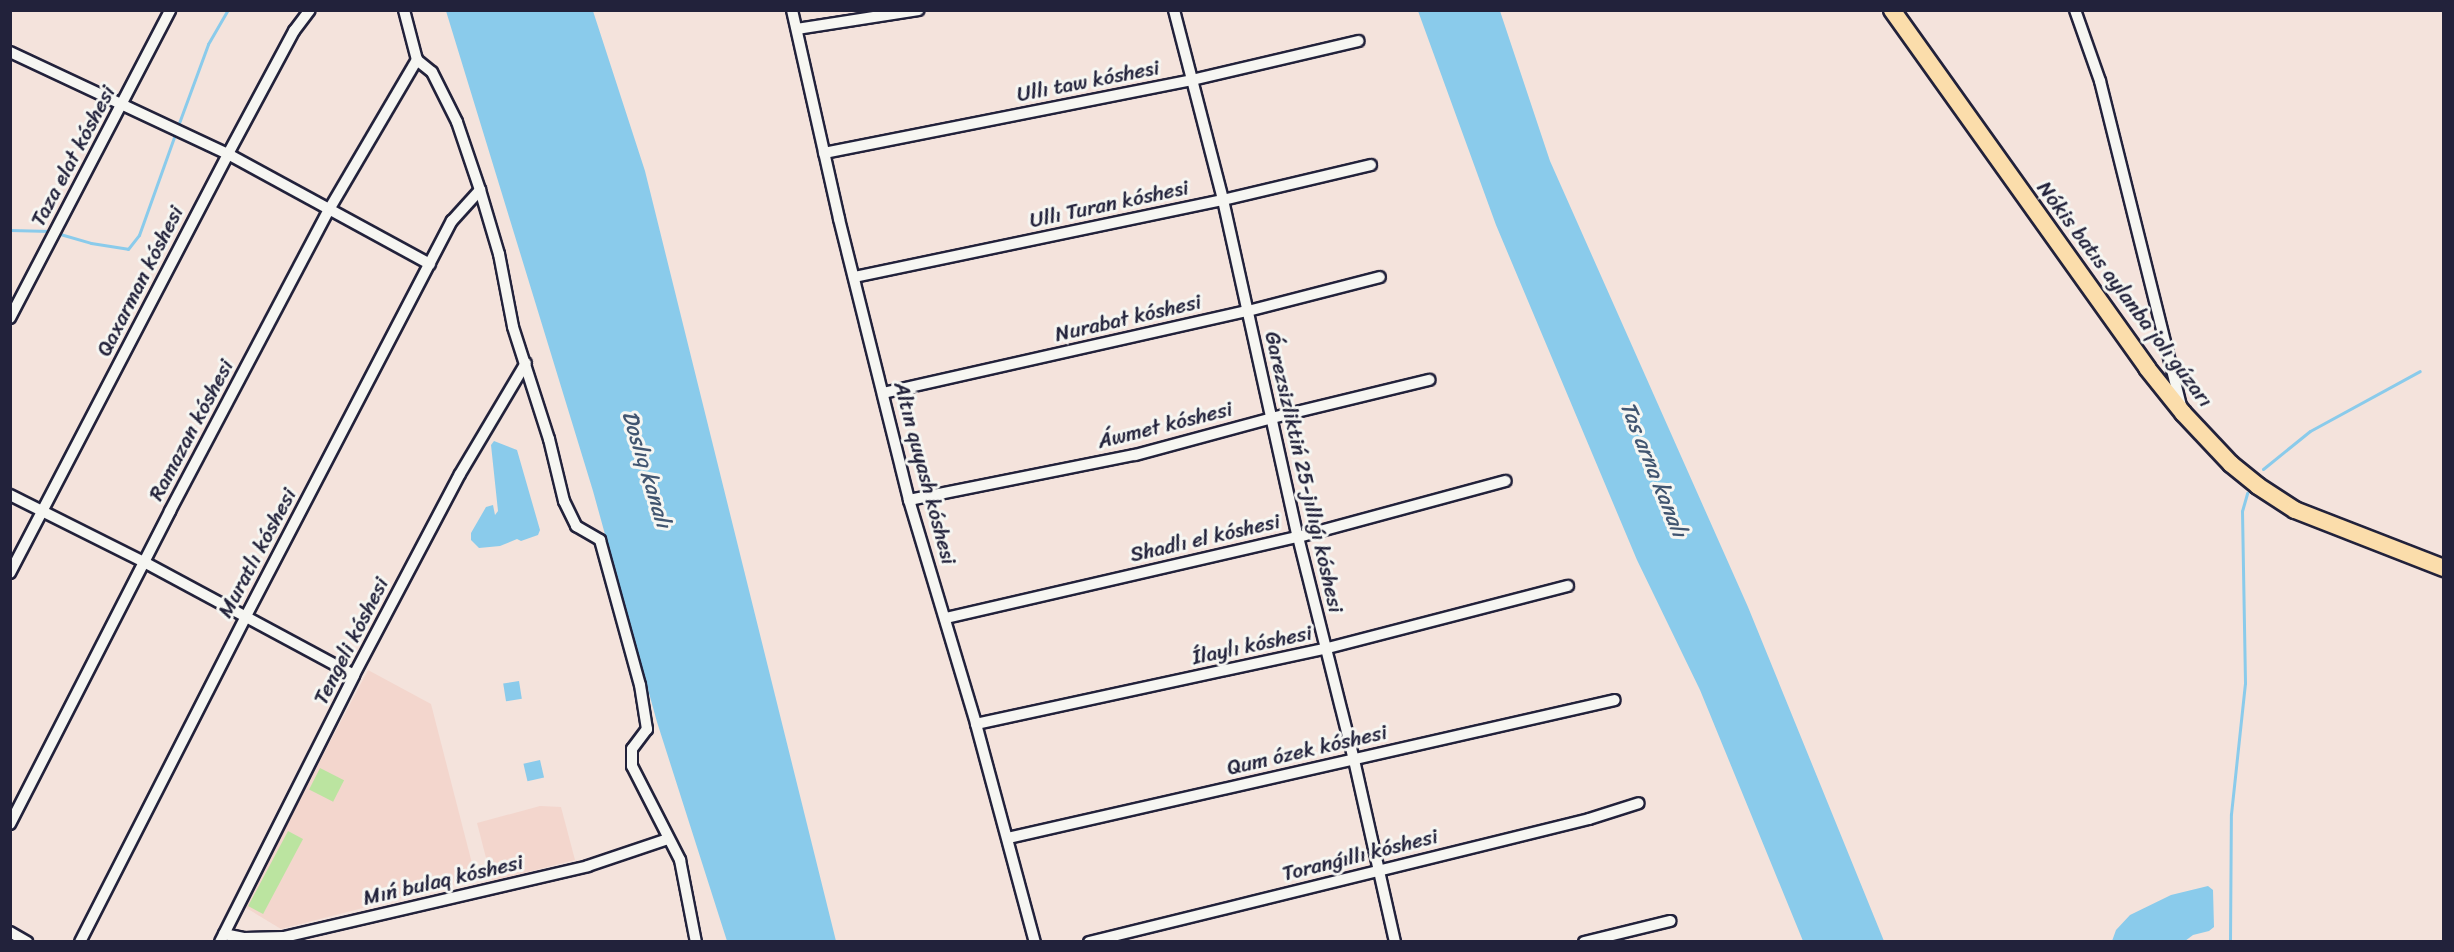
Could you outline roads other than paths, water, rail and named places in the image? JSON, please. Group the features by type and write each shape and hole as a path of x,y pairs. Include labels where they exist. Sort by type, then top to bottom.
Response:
{"main road":[{"name":"Nókis batıs aylanba jolı gúzarı","path":"1892,10 2147,368 2183,413 2231,464 2258,486 2295,510 2444,568"}],"street":[{"name":"Taza elat kóshesi","path":"10,318 170,10"},
{"name":"Qaxarman kóshesi","path":"10,573 228,153 294,31 310,10"},
{"path":"404,10 417,60 432,72 457,122 480,190 499,254 513,327 526,363 564,501 576,526 600,540 639,685 647,729 632,749 632,766 680,861 696,942"},
{"name":"Altın quyash kóshesi","path":"792,10 824,153 909,500 946,618 1035,942"},
{"path":"796,29 919,10"},
{"name":"Ǵarezsizliktiń 25-jıllıǵı kóshesi","path":"1174,10 1223,200 1298,537 1324,649 1354,760 1395,942"},
{"path":"2075,10 2100,81 2183,413"},
{"name":"Ullı taw kóshesi","path":"824,153 1192,80 1358,41"},
{"path":"10,52 122,106 228,153 430,264"},
{"name":"Ramazan kóshesi","path":"10,824 144,562 330,208 417,60"},
{"name":"Ullı Turan kóshesi","path":"854,277 1223,200 1371,165"},
{"name":"Muratlı kóshesi","path":"80,942 245,618 452,221 480,190"},
{"name":"Nurabat kóshesi","path":"883,393 1248,311 1380,277"},
{"name":"Tengeli kóshesi","path":"222,938 354,675 460,474 526,363"},
{"name":"Áwmet kóshesi","path":"909,500 1135,455 1272,418 1428,380"},
{"name":"Shadlı el kóshesi","path":"946,618 1298,537 1506,481"},
{"path":"10,495 144,562 354,675"},
{"name":"Ílaylı kóshesi","path":"976,724 1324,649 1568,586"},
{"name":"Qum ózek kóshesi","path":"1008,838 1615,700"},
{"name":"Toranǵıllı kóshesi","path":"1089,942 1589,819 1639,803"},
{"name":"Mıń bulaq kóshesi","path":"222,938 284,937 588,866 668,839"},
{"path":"1584,942 1670,921"},
{"path":"10,932 27,942"}],"water":[{"name":"Doslıq kanalı","path":"446,11 593,11 645,171 836,941 727,941 657,722 593,491"},
{"name":"Tas arna kanalı","path":"1418,11 1500,11 1550,161 1748,607 1884,941 1803,941 1700,690 1637,560 1496,225"},
{"path":"494,441 517,450 540,530 538,535 521,541 517,539 500,546 479,548 471,540 471,533 486,507 493,505 495,515 498,511 491,445"},
{"path":"519,681 522,699 506,701 503,684"},
{"path":"540,760 544,778 527,781 523,764"},
{"path":"2208,886 2213,890 2214,927 2209,931 2193,935 2185,941 2112,941 2116,930 2130,915 2171,895"}],"waterway":[{"path":"179,123 208,44 228,10"},
{"path":"60,234 91,243 128,249 139,235 174,137"},
{"path":"10,230 51,231"},
{"path":"2263,469 2310,431 2420,371"},
{"path":"2230,942 2231,814 2245,683 2242,511 2247,493"}]}
